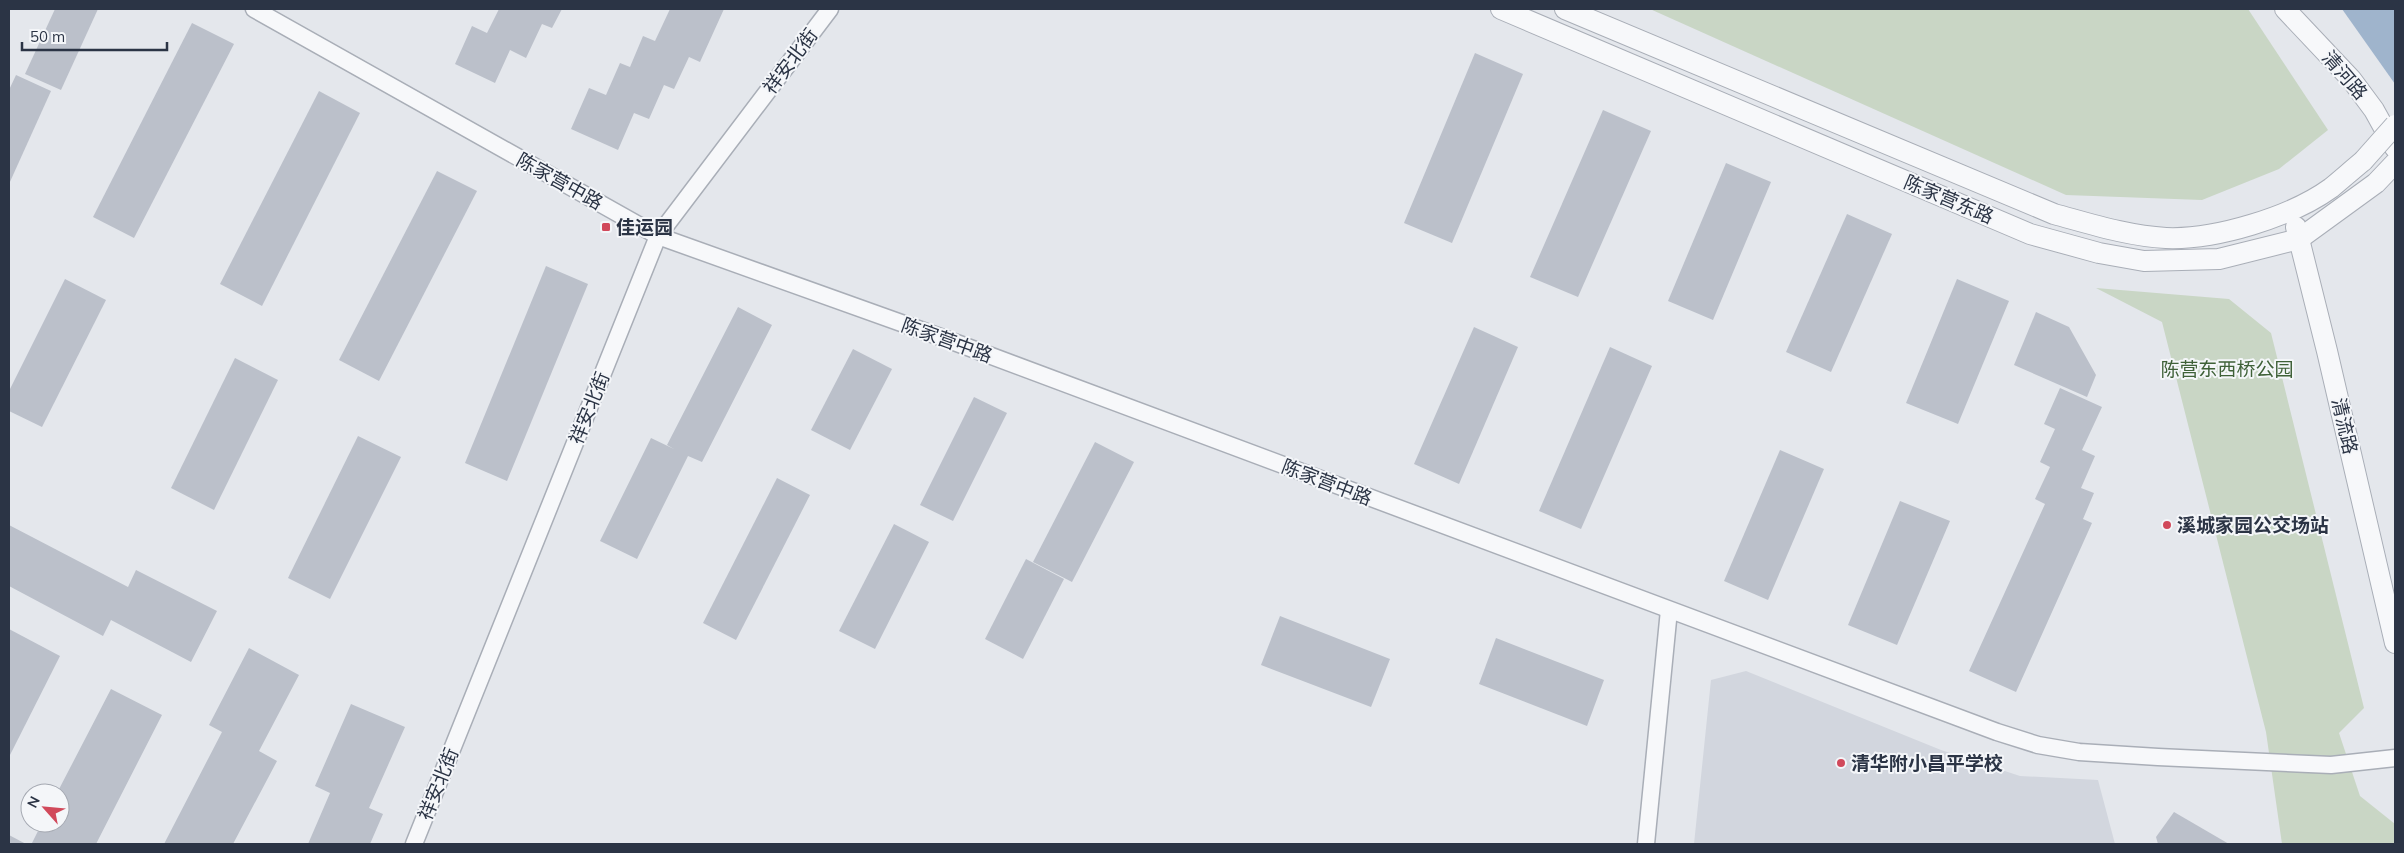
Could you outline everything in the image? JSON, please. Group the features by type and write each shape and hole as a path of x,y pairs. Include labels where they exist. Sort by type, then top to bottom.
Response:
{"street":[{"name":"陈家营中路","path":"254,9 658,236 946,339 1997,732 2038,745 2089,752 2304,764 2357,764 2395,758"},
{"name":"祥安北街","path":"414,844 658,236 830,9"},
{"name":"陈家营东路","path":"1501,9 2030,234 2100,253 2144,261 2219,259 2298,239 2376,183 2395,163"},
{"name":"陈家营东路","path":"1565,9 2054,214 2116,230 2164,238 2198,238 2231,231 2291,209 2330,188 2363,161 2395,125"},
{"name":"清河路","path":"2285,9 2351,79 2374,110 2395,148"},
{"name":"清流路","path":"2291,209 2327,350 2395,643"},
{"path":"1646,844 1669,610"}],"shaded area":[{"name":"清华附小昌平学校","path":"1746,671 1941,750 2020,776 2098,780 2115,844 1694,844 1711,680"}],"green space":[{"path":"1650,9 2248,9 2328,130 2279,169 2202,200 2066,195"},
{"name":"陈营东西桥公园","path":"2096,288 2229,299 2271,333 2364,708 2339,733 2360,796 2395,824 2395,844 2282,844 2266,732 2162,322"}],"water":[{"path":"2342,9 2395,9 2395,84"}],"building":[{"path":"55,9 98,9 61,90 25,74"},
{"path":"499,9 562,9 552,28 542,24 526,58 510,50 495,83 455,64 472,26 487,33"},
{"path":"670,9 724,9 700,62 689,57 674,89 664,85 649,119 634,113 618,150 571,129 589,88 606,95 620,63 630,67 643,36 655,41"},
{"path":"192,23 234,44 134,238 93,217"},
{"path":"1475,53 1523,74 1452,243 1404,223"},
{"path":"16,75 51,91 9,184 9,90"},
{"path":"319,91 360,113 262,306 220,284"},
{"path":"1603,110 1651,131 1578,297 1530,277"},
{"path":"1726,163 1771,182 1713,320 1668,301"},
{"path":"437,171 477,191 379,381 339,360"},
{"path":"1847,214 1892,234 1831,372 1786,352"},
{"path":"546,266 588,284 507,481 465,463"},
{"path":"65,279 106,300 42,427 9,411 9,391"},
{"path":"1957,279 2009,301 1958,424 1906,403"},
{"path":"738,307 772,325 702,462 688,456 637,559 600,541 651,438 674,449 667,445"},
{"path":"2036,312 2069,327 2096,375 2087,397 2014,365"},
{"path":"1474,327 1518,347 1459,484 1414,464"},
{"path":"1610,347 1652,366 1581,529 1539,511"},
{"path":"853,349 892,369 850,450 811,430"},
{"path":"235,358 278,380 214,510 171,488"},
{"path":"2060,388 2102,407 2082,450 2095,456 2081,488 2094,493 2083,519 2092,523 2016,692 1969,671 2045,504 2035,499 2050,467 2040,462 2055,429 2044,424"},
{"path":"974,397 1007,413 953,521 920,505"},
{"path":"358,436 401,457 330,599 288,578"},
{"path":"1095,442 1134,462 1072,582 1033,562"},
{"path":"1780,450 1824,469 1768,600 1724,581"},
{"path":"777,478 810,495 736,640 703,623"},
{"path":"1900,501 1950,521 1897,645 1848,625"},
{"path":"894,524 929,542 875,649 839,631"},
{"path":"9,525 128,587 136,570 217,611 191,662 111,620 103,636 9,586"},
{"path":"1026,559 1064,579 1023,659 985,639"},
{"path":"1280,616 1390,659 1371,707 1261,665"},
{"path":"9,629 60,656 9,757"},
{"path":"1496,638 1604,680 1587,726 1479,684"},
{"path":"249,648 299,675 259,751 277,761 233,844 164,844 222,732 209,725"},
{"path":"111,689 162,715 96,844 32,843 37,833 70,833 70,783 62,783"},
{"path":"351,704 405,727 369,808 383,814 370,844 308,844 330,793 315,786"},
{"path":"2174,812 2229,844 2158,844 2156,837"},
{"path":"9,835 26,844 9,844"}],"place":[{"name":"佳运园","path":"606,227"},
{"name":"溪城家园公交场站","path":"2167,525"},
{"name":"清华附小昌平学校","path":"1841,763"}]}
